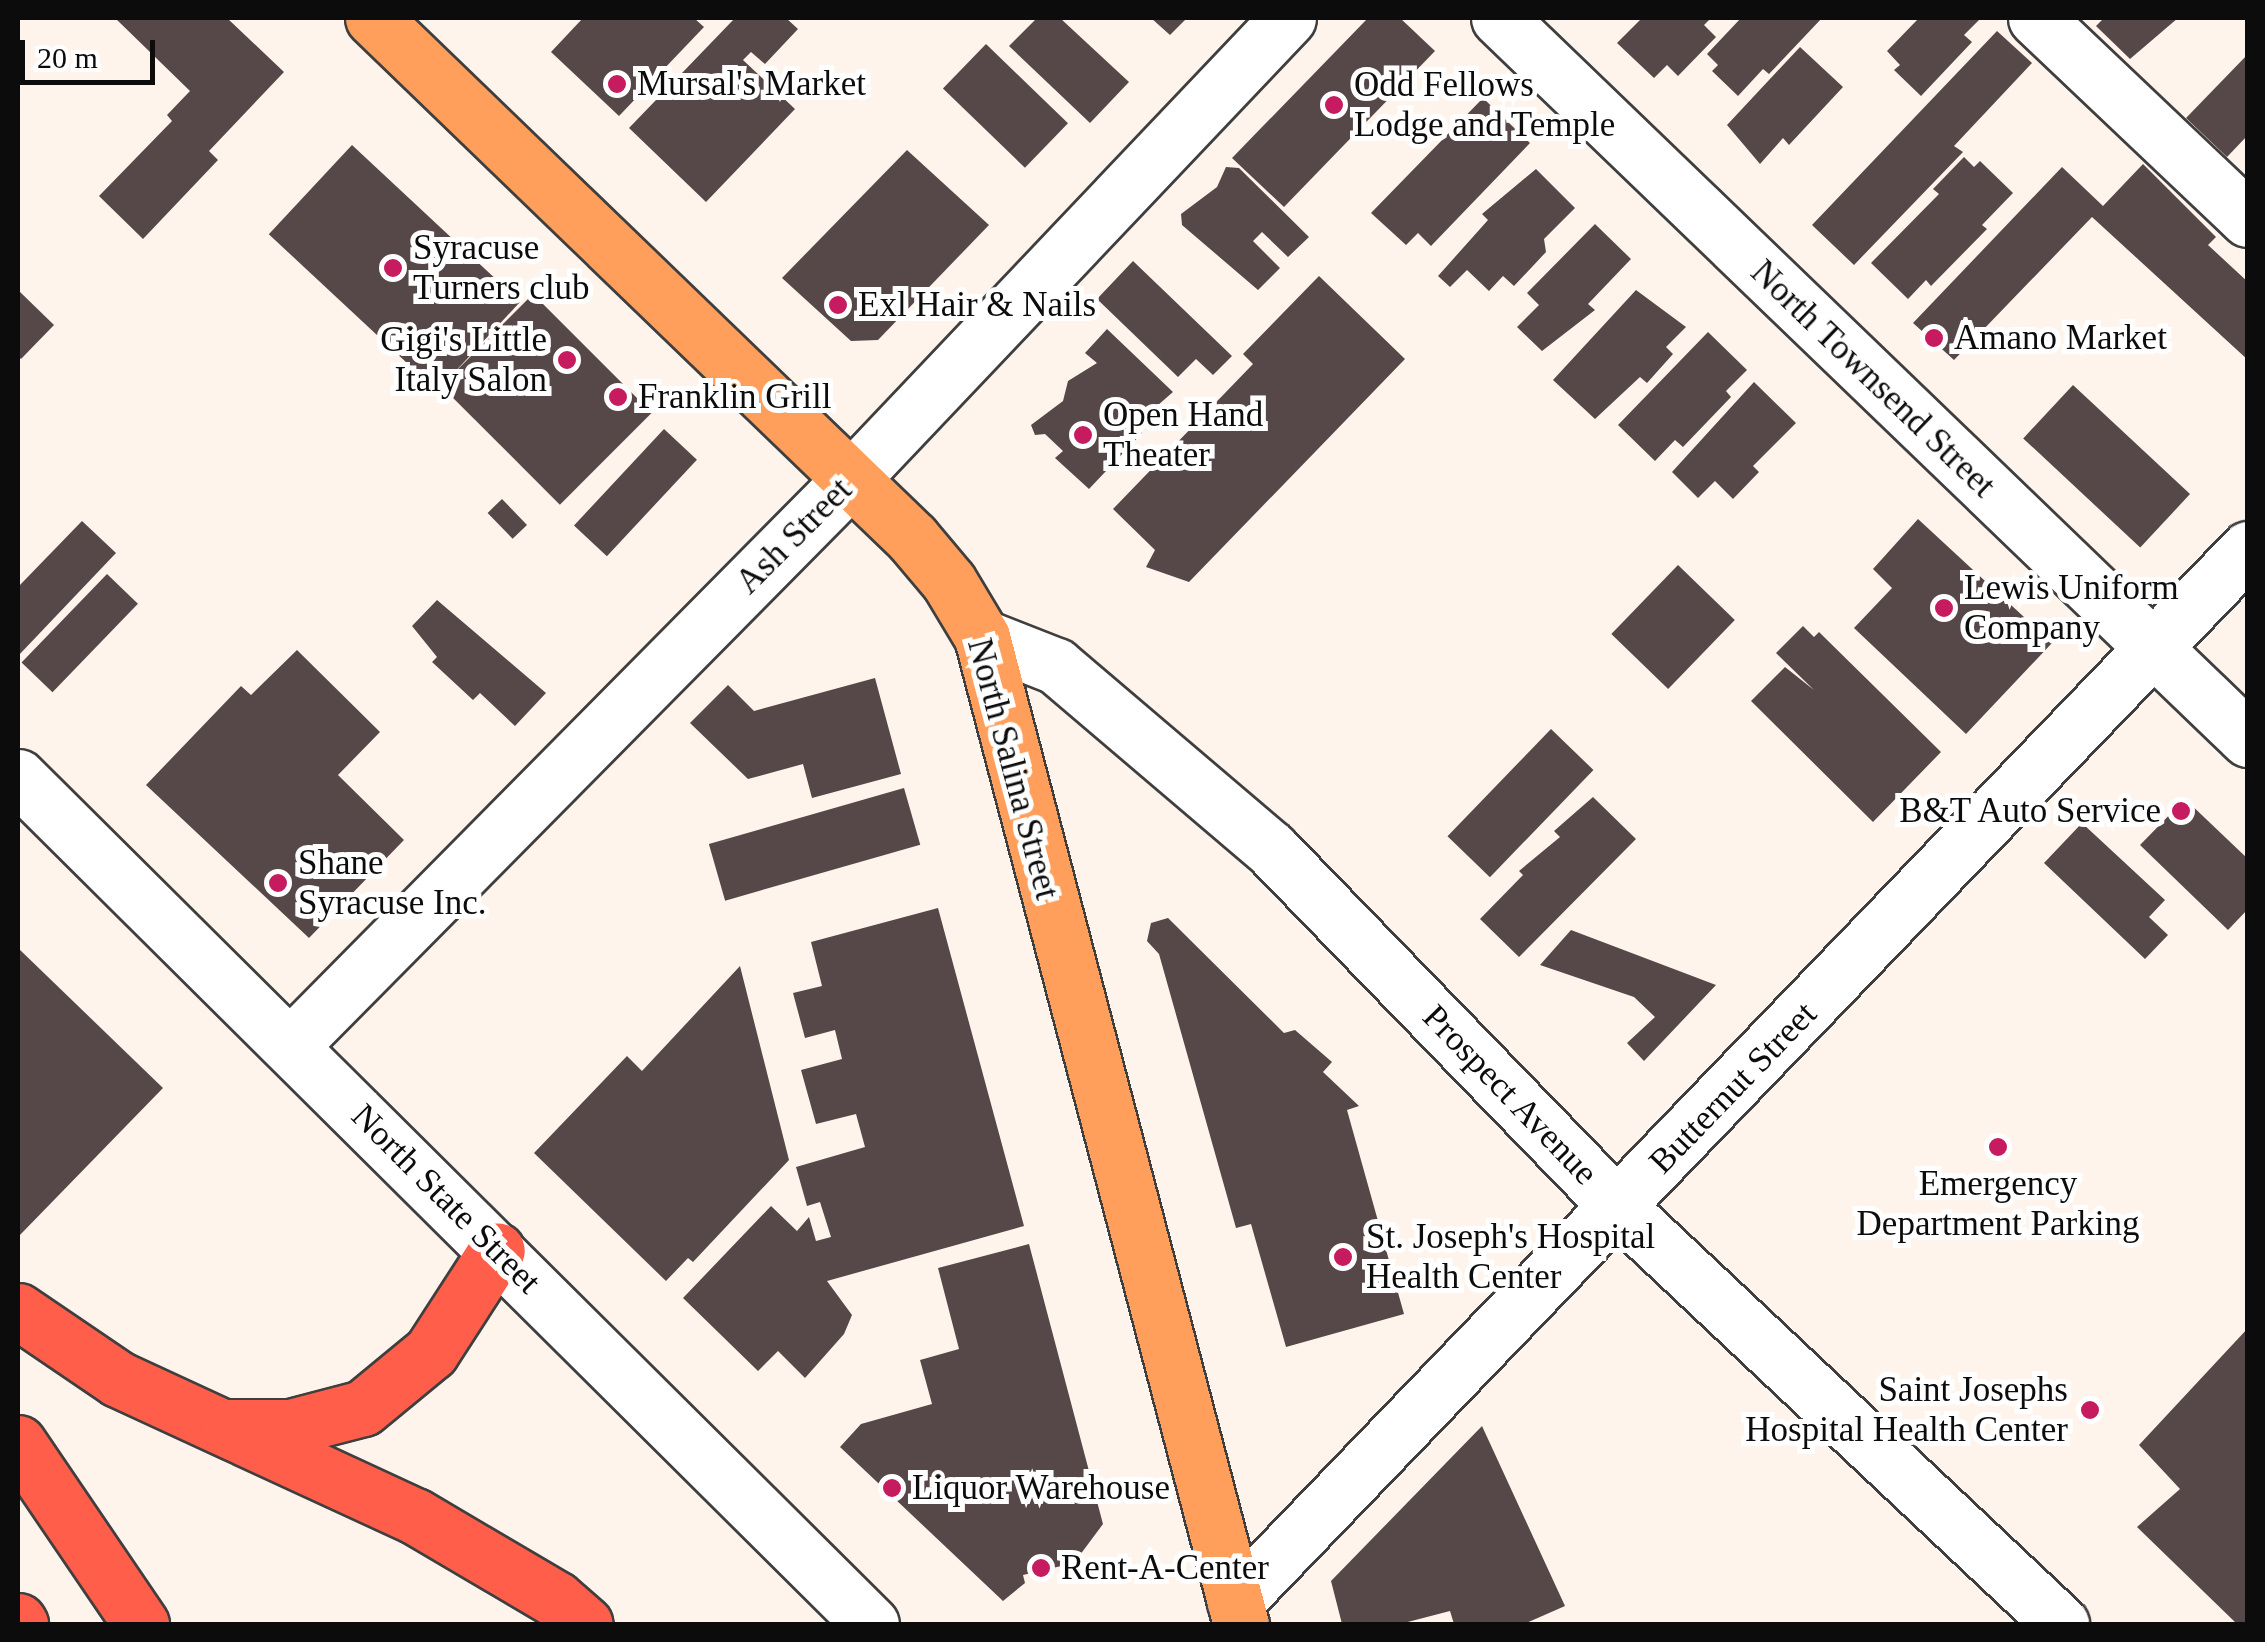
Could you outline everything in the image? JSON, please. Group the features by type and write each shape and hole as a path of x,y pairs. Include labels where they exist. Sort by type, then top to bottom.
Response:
{"highway":[{"path":"213,1427 290,1427 363,1408 430,1352 497,1250"},
{"path":"18,1311 118,1379 213,1427 415,1516 556,1599 585,1624"},
{"path":"18,1443 141,1624"}],"main road":[{"name":"North Salina Street","path":"373,18 949,582 982,637 1230,1617"}],"street":[{"name":"Ash Street","path":"291,1045 849,481 1288,18"},
{"name":"North Townsend Street","path":"1499,18 2248,739"},
{"path":"2036,18 2248,219"},
{"name":"Butternut Street","path":"1230,1617 2248,548"},
{"name":"Prospect Avenue","path":"982,637 1056,666 1272,849 1619,1208 2061,1624"},
{"name":"North State Street","path":"18,777 871,1624"}],"building":[{"path":"115,18 227,18 284,72 209,151 218,160 143,239 99,196 172,121 167,115 190,91"},
{"name":"Mursal's Market","path":"583,18 694,18 704,27 619,116 551,52"},
{"path":"735,18 786,18 798,29 765,64 751,52 743,60 795,109 706,202 629,128"},
{"path":"1037,18 1060,18 1129,82 1090,123 1009,46"},
{"path":"1151,18 1187,18 1170,35"},
{"name":"Odd Fellows Lodge and Temple","path":"1368,18 1400,18 1435,51 1284,207 1232,158"},
{"path":"1642,18 1711,18 1704,25 1716,37 1678,76 1667,65 1654,78 1617,43"},
{"path":"1741,18 1822,18 1769,74 1763,69 1738,96 1712,71 1718,65 1707,54"},
{"path":"1919,18 1981,18 1964,35 1972,42 1921,96 1894,70 1900,65 1887,51"},
{"path":"2104,18 2178,18 2130,59 2096,26"},
{"path":"1997,31 2032,63 1954,146 1963,152 1854,265 1812,225"},
{"path":"986,44 1068,123 1025,168 943,89"},
{"path":"1800,47 1843,87 1789,145 1783,138 1760,164 1727,125"},
{"path":"2248,54 2248,135 2227,157 2186,118"},
{"path":"1483,98 1530,143 1431,246 1418,233 1406,245 1371,213"},
{"name":"Syracuse Turners club","path":"352,145 520,302 437,391 269,234"},
{"path":"907,150 989,225 878,340 851,341 782,278"},
{"path":"1964,157 1974,167 1980,161 2013,193 1982,225 1987,229 1931,286 1926,280 1908,299 1871,263 1939,194 1933,189"},
{"path":"2143,164 2216,237 2208,245 2248,282 2248,360 2092,217 1954,360 1913,323 2062,167 2103,206"},
{"path":"1226,167 1239,168 1309,237 1288,257 1262,232 1253,241 1280,268 1258,290 1182,225 1181,214 1217,187"},
{"path":"1536,169 1575,208 1544,239 1546,252 1514,286 1503,276 1489,291 1467,270 1450,287 1438,276 1488,220 1482,214"},
{"path":"1595,224 1631,259 1588,304 1595,310 1542,351 1517,327 1539,305 1527,293"},
{"path":"1133,261 1232,356 1213,375 1196,359 1178,377 1097,299"},
{"path":"1319,276 1405,359 1189,582 1146,567 1155,550 1113,509 1253,364 1243,354"},
{"path":"18,290 54,325 21,359 18,356"},
{"path":"1636,290 1686,327 1666,347 1673,354 1647,383 1640,377 1595,419 1553,380"},
{"path":"533,294 652,413 560,505 441,386"},
{"path":"1107,329 1173,392 1134,426 1142,433 1089,489 1055,458 1063,451 1045,434 1035,435 1031,425 1063,401 1068,381 1097,363 1085,353"},
{"path":"1708,332 1747,370 1726,391 1731,397 1683,447 1675,440 1655,461 1618,425"},
{"path":"1754,382 1796,423 1753,466 1759,472 1733,499 1715,481 1698,498 1672,472"},
{"path":"2073,385 2190,494 2140,548 2023,438"},
{"path":"664,429 697,460 607,556 574,526"},
{"path":"502,499 527,525 513,539 488,513"},
{"name":"Lewis Uniform Company","path":"1918,519 2052,643 1966,734 1854,628 1892,588 1873,569"},
{"path":"82,521 116,553 18,656 18,587"},
{"path":"1678,565 1735,620 1668,689 1611,634"},
{"path":"107,574 138,604 52,692 22,662"},
{"path":"437,600 546,693 515,726 480,693 473,700 432,662 437,657 412,626"},
{"path":"1803,626 1814,637 1819,632 1941,752 1873,822 1751,701 1785,667 1814,690 1776,653"},
{"path":"297,650 380,732 338,775 404,840 309,938 146,785 241,686 251,695"},
{"path":"875,678 901,774 812,798 803,764 748,779 690,723 728,685 754,711"},
{"path":"1551,729 1593,770 1490,877 1447,836"},
{"path":"904,788 920,845 725,901 709,844"},
{"path":"1593,797 1636,839 1519,957 1480,919 1523,875 1519,871 1560,837 1554,831"},
{"path":"2185,799 2248,859 2248,909 2228,930 2140,845"},
{"path":"2082,823 2165,900 2149,917 2168,935 2145,959 2044,863"},
{"path":"938,908 1024,1226 827,1281 852,1315 844,1334 805,1378 778,1351 758,1371 683,1298 771,1206 797,1231 809,1217 816,1241 831,1237 820,1202 807,1206 796,1167 865,1147 856,1114 816,1124 801,1070 842,1059 835,1030 805,1038 793,993 822,986 811,942"},
{"path":"1168,918 1284,1033 1295,1030 1332,1062 1323,1072 1359,1106 1347,1110 1404,1314 1286,1347 1251,1224 1236,1228 1159,954 1147,941 1151,923"},
{"path":"1571,930 1716,985 1644,1061 1627,1043 1655,1017 1634,997 1540,965"},
{"path":"18,948 163,1088 18,1237"},
{"path":"740,966 789,1160 693,1262 688,1258 666,1281 534,1153 627,1056 642,1071"},
{"path":"1029,1244 1103,1524 1074,1563 1023,1575 1025,1583 1003,1601 840,1447 861,1424 932,1404 920,1360 959,1349 938,1268"},
{"path":"2248,1328 2248,1624 2237,1624 2137,1527 2180,1489 2139,1445"},
{"path":"1482,1426 1565,1606 1524,1624 1454,1624 1450,1611 1400,1624 1342,1624 1331,1581"}],"place":[{"name":"Mursal's Market","path":"617,84"},
{"name":"Odd Fellows Lodge and Temple","path":"1334,105"},
{"name":"Syracuse Turners club","path":"393,268"},
{"name":"Exl Hair & Nails","path":"838,305"},
{"name":"Amano Market","path":"1934,338"},
{"name":"Gigi's Little Italy Salon","path":"567,360"},
{"name":"Franklin Grill","path":"618,397"},
{"name":"Open Hand Theater","path":"1083,435"},
{"name":"Lewis Uniform Company","path":"1944,608"},
{"name":"B&T Auto Service","path":"2181,811"},
{"name":"Shane Syracuse Inc.","path":"278,883"},
{"name":"Emergency Department Parking","path":"1998,1147"},
{"name":"St. Joseph's Hospital Health Center","path":"1343,1257"},
{"name":"Saint Josephs Hospital Health Center","path":"2090,1410"},
{"name":"Liquor Warehouse","path":"892,1488"},
{"name":"Rent-A-Center","path":"1041,1568"}]}
